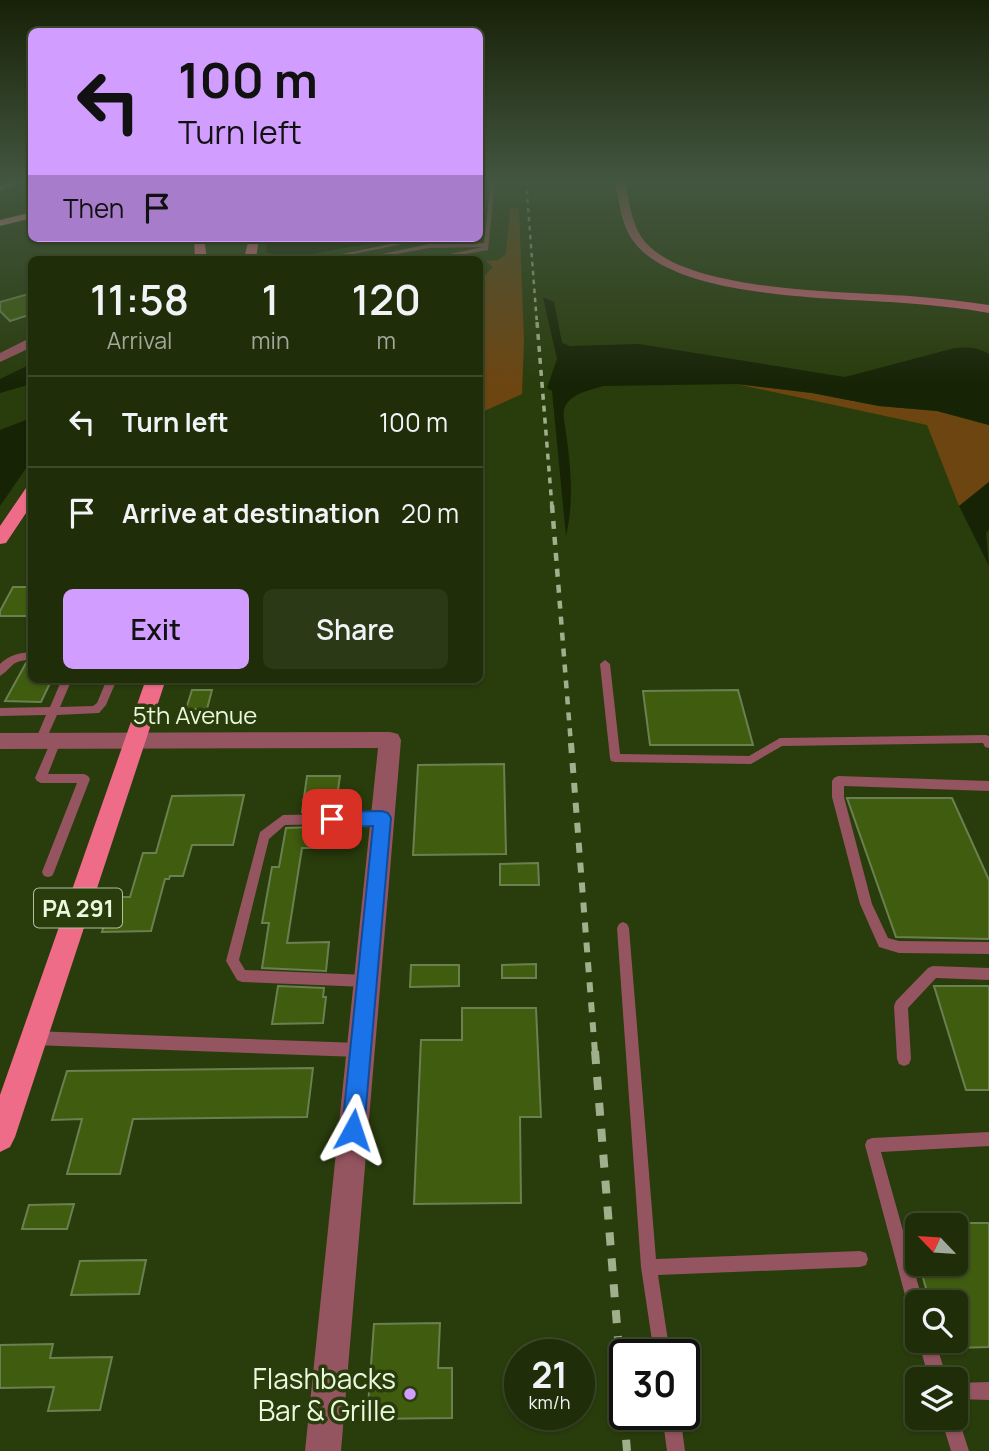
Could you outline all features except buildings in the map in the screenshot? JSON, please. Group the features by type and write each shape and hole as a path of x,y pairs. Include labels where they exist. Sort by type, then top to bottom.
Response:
{"main road":[{"path":"0,539 28,497"},
{"name":"PA 291","path":"0,1136 155,683"}],"street":[{"path":"646,249 653,256 720,283 761,289 937,300 989,309"},
{"path":"0,358 28,343"},
{"name":"5th Avenue","path":"0,741 390,740 382,818"},
{"path":"323,1451 382,818"}],"lane":[{"path":"334,256 369,249"},
{"path":"381,256 416,249"},
{"path":"448,256 486,249"},
{"path":"362,250 369,256"},
{"path":"1,667 19,656 28,656"},
{"path":"604,664 615,758 751,760 780,742 793,741 986,739 989,744"},
{"path":"48,873 85,779 41,778 52,713 65,683"},
{"path":"0,712 95,710 101,705 110,683"},
{"path":"989,786 838,781 866,904 884,943 899,947 989,948"},
{"path":"367,981 242,976 232,961 264,836 283,820 382,818"},
{"path":"623,928 649,1267 660,1339"},
{"path":"904,1059 901,1006 917,986 933,972 989,974"},
{"path":"33,1038 360,1051"},
{"path":"912,1290 872,1145 989,1139"},
{"path":"649,1267 860,1259"},
{"path":"968,1391 989,1391"},
{"path":"673,1430 676,1451"},
{"path":"954,1430 960,1451"}],"shaded area":[{"path":"266,249 341,249 302,256 279,256 266,252"},
{"path":"506,249 521,249 524,341 522,394 483,412 483,277 493,267 486,261 498,260 506,254"},
{"path":"543,297 554,302 562,343 570,346 639,344 845,377 955,348 976,349 989,354 989,425 937,411 879,406 812,393 736,384 603,386 576,396 564,409 571,485 566,536 552,391 547,388 557,359"},
{"path":"28,365 28,385 0,393 0,379"},
{"path":"736,384 812,393 879,406 937,411 989,425 989,482 959,506 927,425"},
{"path":"28,419 28,465 0,506 0,430"},
{"path":"989,482 989,529 986,533 989,566 959,506"}],"railway":[{"path":"531,249 537,324"},
{"path":"537,322 552,507"},
{"path":"552,505 571,745"},
{"path":"571,743 595,1053"},
{"path":"595,1051 627,1451"}],"place":[{"name":"Flashbacks Bar & Grille","path":"410,1394"}],"route":[{"path":"332,819 382,818 353,1130"}]}
